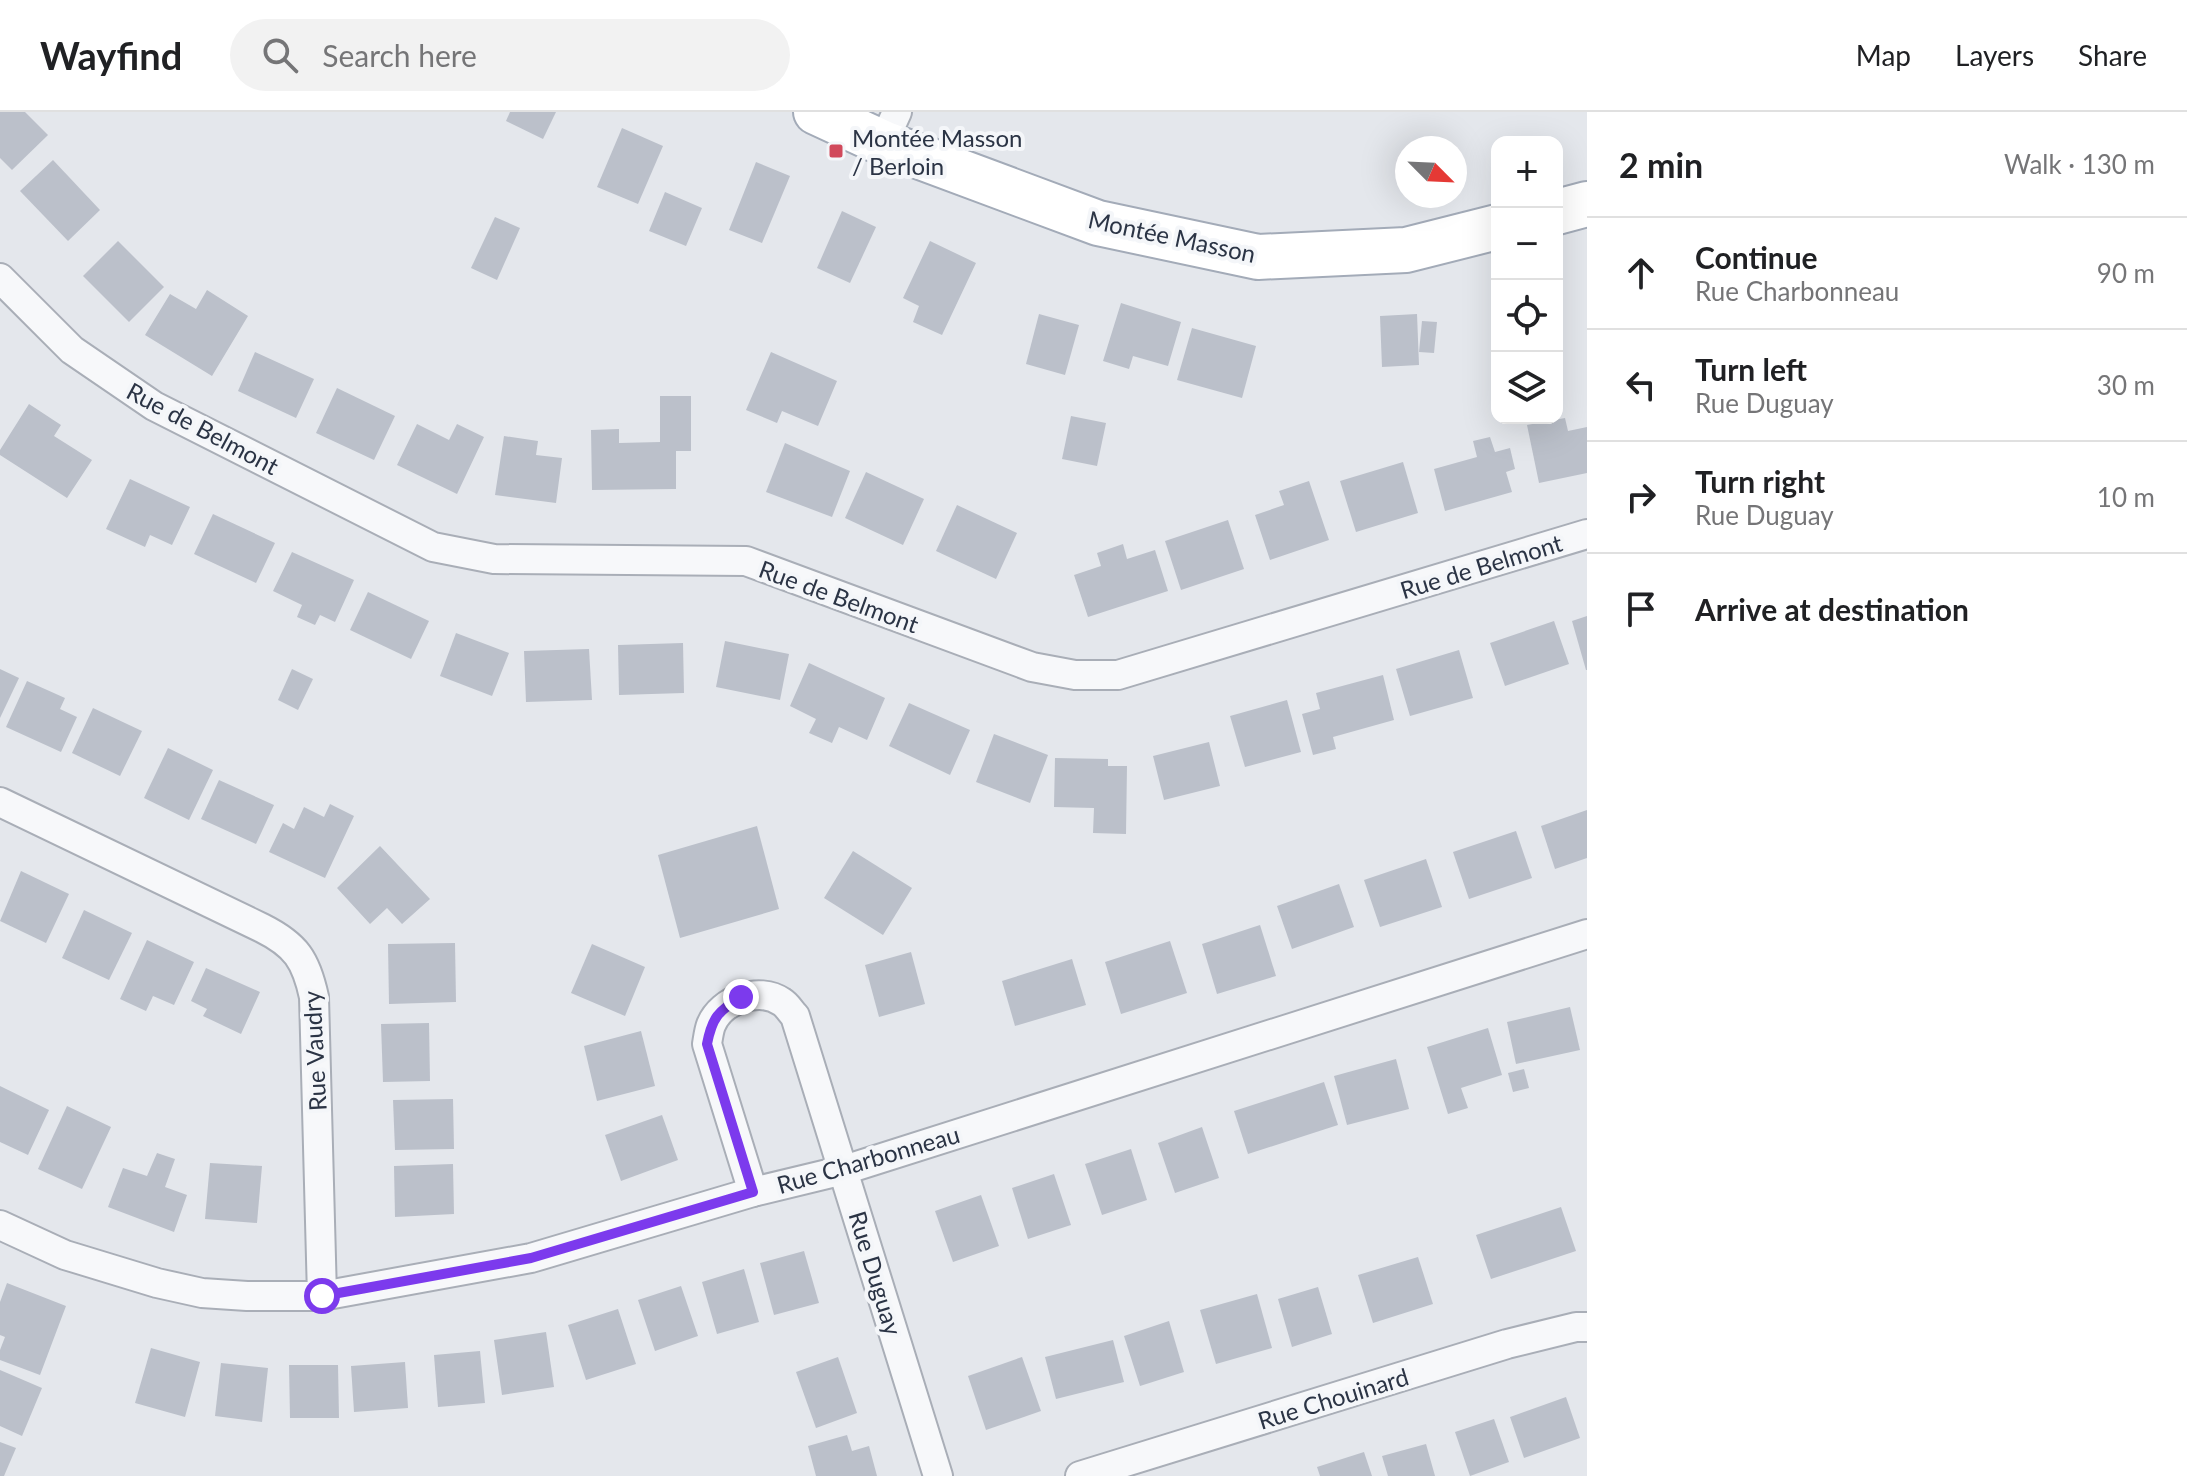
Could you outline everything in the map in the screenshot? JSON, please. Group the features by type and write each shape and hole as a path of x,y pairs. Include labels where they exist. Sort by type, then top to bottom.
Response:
{"main road":[{"name":"Montée Masson","path":"816,112 890,127 1098,223 1258,257 1406,250 1491,229"},
{"path":"1563,210 1587,204"}],"street":[{"name":"Rue de Belmont","path":"1,281 72,350 154,406 433,547 494,559 746,561 1032,667 1075,675 1118,675 1587,534"},
{"name":"Rue Vaudry","path":"0,802 283,938 299,954 309,975 314,997 322,1296"},
{"name":"Rue Charbonneau","path":"0,1225 65,1255 157,1283 202,1293 247,1296 322,1296 531,1258 753,1192 844,1170 1587,934"},
{"name":"Rue Duguay","path":"753,1192 707,1044 711,1024 723,1008 741,997 763,995 781,1001 795,1016 938,1476"},
{"name":"Rue Chouinard","path":"1080,1476 1507,1344 1587,1327"}],"building":[{"path":"0,112 25,112 48,135 12,170 0,158"},
{"path":"510,112 556,112 543,139 506,121"},
{"path":"622,128 663,146 638,204 597,187"},
{"path":"53,160 100,210 68,241 20,191"},
{"path":"756,162 790,176 762,243 729,230"},
{"path":"665,192 702,208 686,246 649,231"},
{"path":"842,211 876,227 850,283 817,268"},
{"path":"495,217 520,228 497,280 471,268"},
{"path":"118,241 164,287 129,322 83,276"},
{"path":"930,241 976,263 942,335 913,322 919,306 903,298"},
{"path":"207,290 248,316 212,376 145,335 170,294 196,309"},
{"path":"1121,303 1181,322 1168,366 1133,356 1129,369 1103,361"},
{"path":"1039,314 1079,325 1065,375 1026,364"},
{"path":"1417,314 1419,365 1382,367 1380,316"},
{"path":"1422,321 1437,322 1434,353 1419,352"},
{"path":"1192,328 1256,346 1242,398 1177,380"},
{"path":"255,352 314,379 296,418 238,391"},
{"path":"771,352 837,381 818,426 782,411 777,423 746,410"},
{"path":"337,388 395,416 374,460 316,433"},
{"path":"660,396 691,396 691,451 676,451 676,489 592,490 591,430 619,429 619,443 660,442"},
{"path":"29,404 61,425 54,436 92,460 67,498 0,455 0,450"},
{"path":"1071,416 1106,423 1097,466 1062,459"},
{"path":"1563,418 1568,431 1587,427 1587,473 1539,483 1527,425 1563,424"},
{"path":"417,424 449,440 457,424 484,437 457,494 397,465"},
{"path":"504,436 538,441 536,455 562,458 556,503 495,495"},
{"path":"1490,437 1495,452 1510,448 1515,469 1506,472 1512,492 1445,511 1434,469 1477,457 1473,441"},
{"path":"785,443 850,471 832,517 766,492"},
{"path":"1403,462 1418,513 1356,532 1340,481"},
{"path":"866,472 924,499 903,545 845,518"},
{"path":"130,479 190,507 172,545 150,535 145,547 106,529"},
{"path":"1309,481 1329,540 1270,560 1255,515 1284,505 1279,491"},
{"path":"957,505 1017,533 996,579 936,551"},
{"path":"213,514 275,543 256,583 194,554"},
{"path":"1228,520 1244,569 1181,590 1165,541"},
{"path":"1123,544 1127,559 1155,550 1168,591 1088,617 1074,575 1101,566 1097,553"},
{"path":"292,552 354,580 335,622 320,615 315,625 297,617 302,605 273,591"},
{"path":"368,592 429,621 411,659 350,630"},
{"path":"1587,616 1587,670 1586,670 1572,621"},
{"path":"1554,621 1569,664 1505,686 1490,643"},
{"path":"456,633 509,653 492,696 440,676"},
{"path":"725,641 789,654 780,700 716,687"},
{"path":"683,643 684,693 619,695 618,645"},
{"path":"589,649 592,700 526,702 524,651"},
{"path":"1459,650 1473,698 1410,716 1396,669"},
{"path":"809,663 885,698 867,740 839,727 832,743 809,733 816,719 790,706"},
{"path":"0,669 19,678 0,718"},
{"path":"292,669 313,679 298,710 278,700"},
{"path":"1383,675 1394,720 1333,737 1336,749 1313,755 1302,714 1320,709 1316,693"},
{"path":"27,681 65,698 60,709 77,717 61,752 6,727"},
{"path":"1287,700 1301,752 1245,767 1230,716"},
{"path":"909,703 970,730 950,775 889,746"},
{"path":"93,708 142,731 120,776 72,753"},
{"path":"994,734 1048,755 1030,803 976,782"},
{"path":"1209,742 1220,786 1164,800 1153,756"},
{"path":"168,748 213,770 189,820 144,798"},
{"path":"1055,758 1108,759 1108,766 1127,766 1126,834 1093,833 1094,808 1054,807"},
{"path":"219,780 274,805 256,844 201,819"},
{"path":"330,804 354,816 325,878 269,852 283,823 294,829 304,807 324,817"},
{"path":"1587,810 1587,858 1555,869 1541,826"},
{"path":"757,826 779,909 680,938 658,855"},
{"path":"1516,831 1532,878 1469,899 1453,852"},
{"path":"380,846 430,899 402,924 387,908 370,924 337,888"},
{"path":"853,851 912,888 883,935 824,898"},
{"path":"1426,859 1442,907 1380,927 1364,880"},
{"path":"21,871 69,894 46,943 0,921"},
{"path":"1339,884 1354,927 1292,949 1277,906"},
{"path":"84,910 132,933 109,980 62,958"},
{"path":"1260,925 1276,976 1217,994 1202,944"},
{"path":"147,940 194,962 174,1005 153,996 146,1011 120,999"},
{"path":"1170,941 1187,993 1121,1014 1105,962"},
{"path":"455,943 456,1002 389,1004 388,944"},
{"path":"592,944 645,967 625,1016 571,993"},
{"path":"911,952 925,1004 879,1017 865,965"},
{"path":"1072,959 1086,1005 1015,1026 1002,981"},
{"path":"206,968 260,992 241,1034 203,1016 207,1009 191,1001"},
{"path":"1570,1007 1580,1050 1516,1064 1507,1022"},
{"path":"429,1023 430,1081 383,1082 381,1024"},
{"path":"1488,1028 1502,1075 1461,1088 1468,1108 1448,1114 1427,1047"},
{"path":"641,1031 655,1086 597,1101 584,1046"},
{"path":"1396,1059 1409,1109 1347,1125 1334,1076"},
{"path":"1524,1069 1529,1088 1513,1092 1508,1073"},
{"path":"1324,1082 1338,1125 1248,1154 1234,1111"},
{"path":"0,1086 49,1110 28,1155 0,1142"},
{"path":"453,1099 454,1149 395,1150 393,1100"},
{"path":"67,1106 111,1127 82,1189 38,1169"},
{"path":"662,1115 678,1160 621,1181 605,1135"},
{"path":"1202,1127 1219,1178 1175,1193 1158,1143"},
{"path":"1131,1149 1147,1200 1102,1215 1085,1164"},
{"path":"157,1153 175,1159 165,1187 187,1195 174,1232 108,1207 123,1168 147,1176"},
{"path":"210,1163 262,1166 257,1223 205,1219"},
{"path":"453,1164 454,1214 395,1217 394,1166"},
{"path":"1054,1174 1071,1225 1028,1239 1012,1188"},
{"path":"981,1195 999,1246 953,1262 935,1211"},
{"path":"1561,1207 1576,1251 1491,1279 1476,1235"},
{"path":"804,1251 819,1303 774,1315 760,1263"},
{"path":"1418,1257 1433,1304 1373,1323 1358,1275"},
{"path":"744,1269 759,1322 717,1334 702,1282"},
{"path":"7,1283 66,1306 40,1375 0,1360 5,1337 0,1335 0,1302"},
{"path":"681,1286 698,1336 655,1351 638,1300"},
{"path":"1318,1287 1332,1334 1292,1347 1278,1299"},
{"path":"1257,1294 1272,1348 1216,1364 1200,1310"},
{"path":"618,1309 636,1364 586,1380 568,1325"},
{"path":"1169,1321 1184,1372 1140,1386 1124,1336"},
{"path":"546,1332 554,1387 502,1395 494,1340"},
{"path":"1113,1340 1124,1382 1056,1399 1045,1357"},
{"path":"151,1348 200,1362 185,1417 135,1403"},
{"path":"480,1351 485,1403 438,1407 434,1355"},
{"path":"838,1357 857,1413 816,1428 796,1372"},
{"path":"1022,1357 1041,1411 986,1430 968,1376"},
{"path":"405,1362 408,1408 354,1412 351,1366"},
{"path":"221,1363 268,1368 262,1422 215,1416"},
{"path":"289,1365 338,1365 339,1418 290,1418"},
{"path":"0,1370 42,1388 22,1436 0,1426"},
{"path":"1566,1397 1580,1438 1524,1458 1510,1417"},
{"path":"1494,1419 1509,1462 1470,1476 1455,1432"},
{"path":"847,1435 852,1451 869,1446 877,1476 816,1476 808,1446"},
{"path":"0,1442 16,1448 4,1476 0,1476"},
{"path":"1426,1444 1435,1476 1388,1476 1382,1456"},
{"path":"1364,1452 1372,1476 1320,1476 1317,1467"}],"place":[{"name":"Montée Masson / Berloin","path":"836,151"}],"route":[{"path":"322,1296 531,1258 753,1192 707,1044 711,1024 723,1008 741,997"}]}
